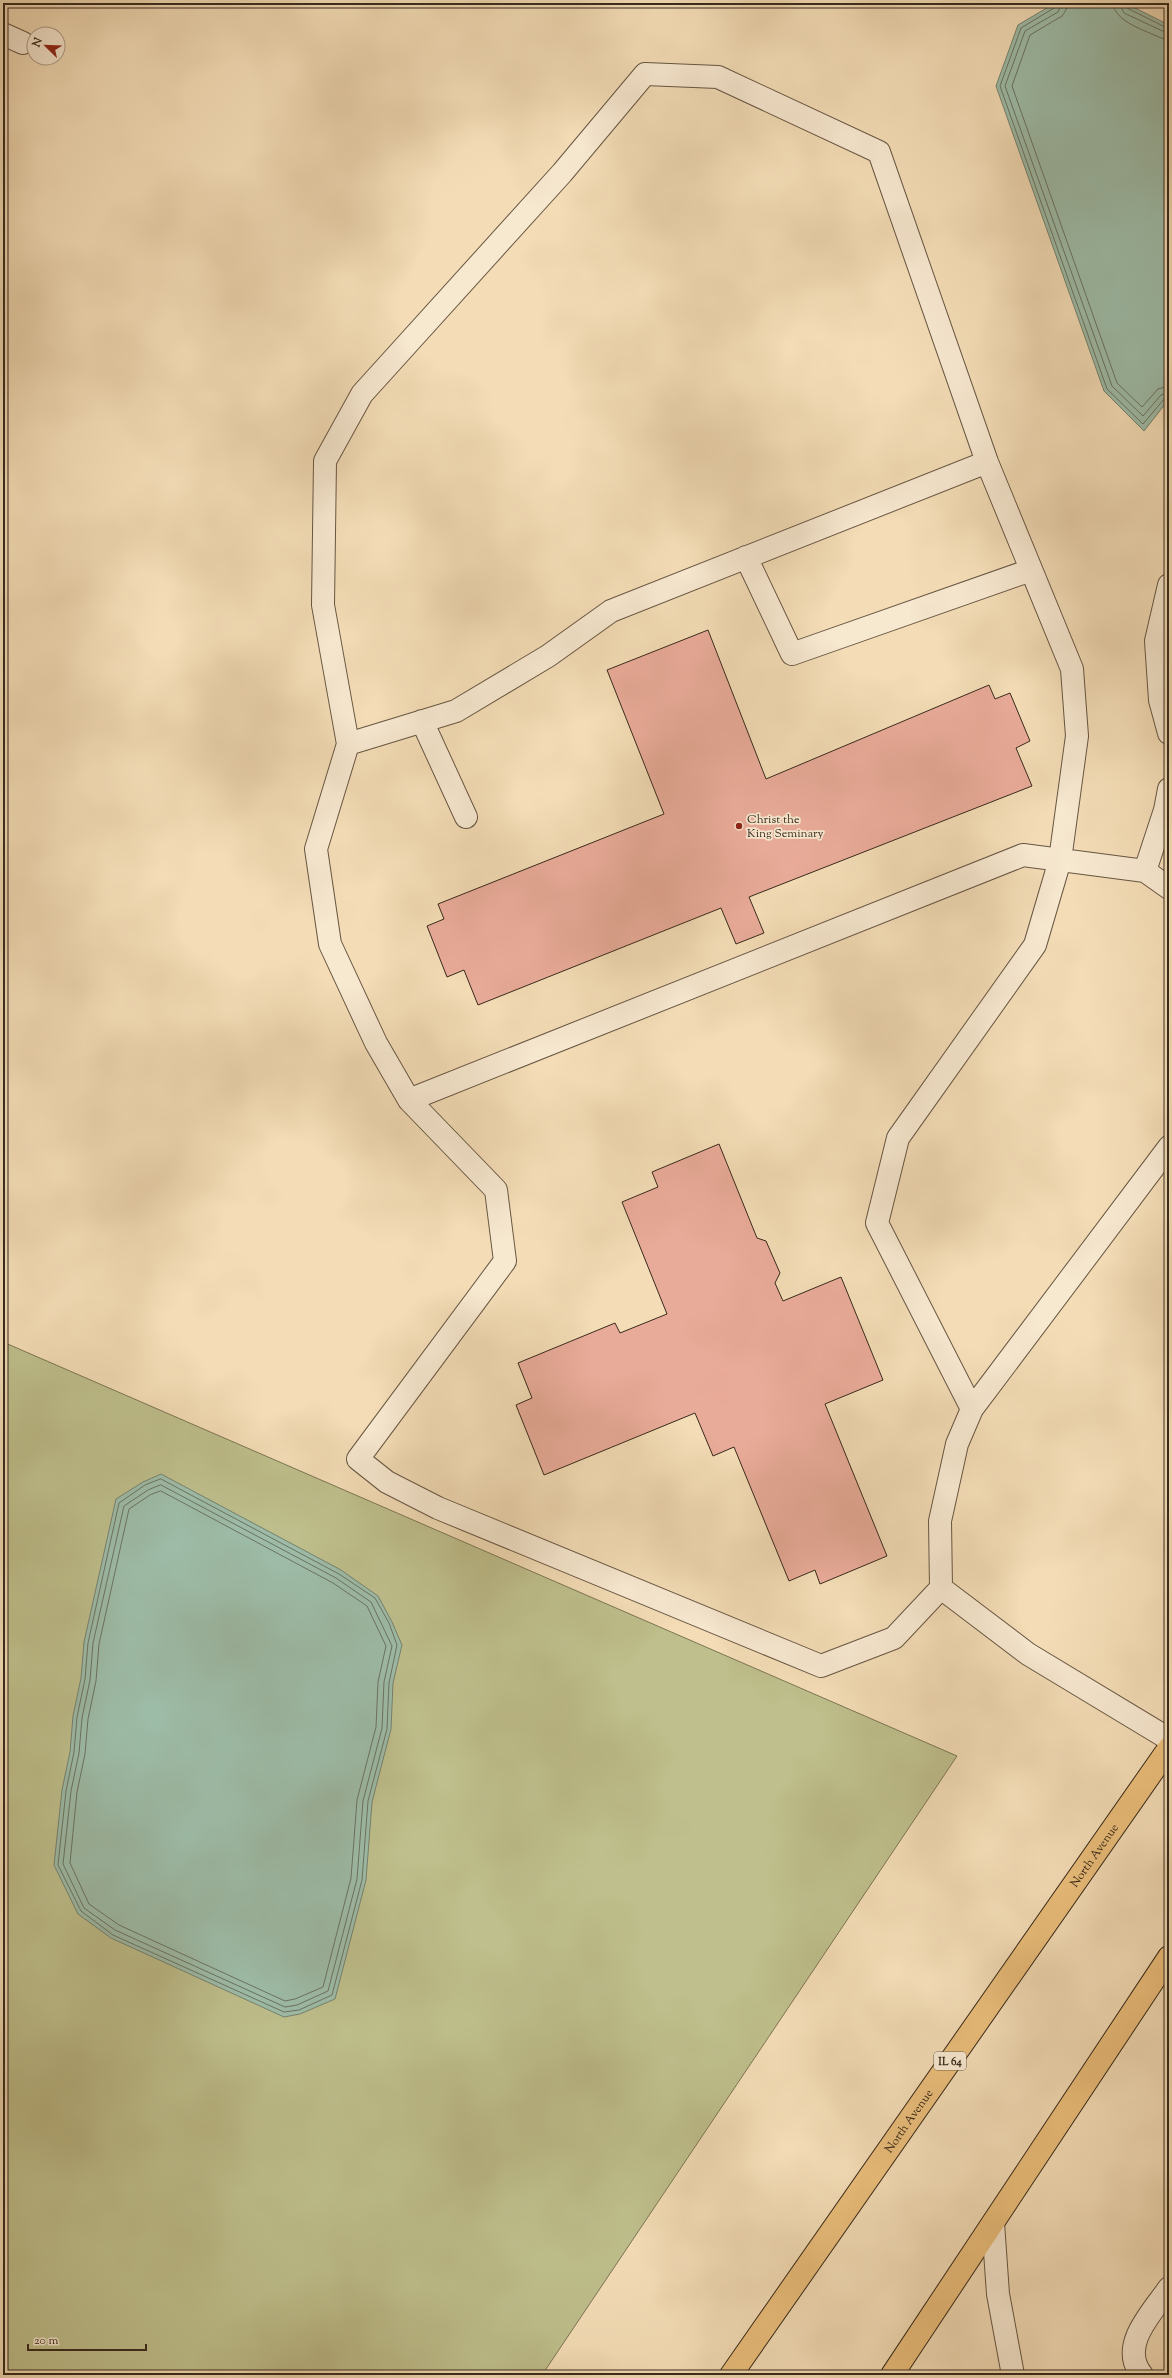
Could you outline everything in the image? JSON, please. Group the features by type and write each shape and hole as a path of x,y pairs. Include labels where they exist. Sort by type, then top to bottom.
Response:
{"main road":[{"name":"North Avenue","path":"731,2375 1169,1748"},
{"path":"892,2375 1169,1957"}],"lane":[{"path":"3,34 23,42"},
{"path":"972,1409 877,1223 898,1138 1035,945 1060,860 1077,736 1072,669 987,462 879,152 718,77 645,74 562,173 362,394 325,461 323,605 348,744 316,849 330,944 376,1043 409,1100 496,1190 505,1262 358,1459 387,1482 438,1508 822,1666 894,1638 941,1588 940,1521 957,1444 972,1409 1169,1147"},
{"path":"348,744 456,711 548,656 611,611 987,462"},
{"path":"746,557 792,654 1032,570"},
{"path":"1169,585 1156,641 1160,700 1169,734"},
{"path":"422,721 466,817"},
{"path":"1145,870 1169,789"},
{"path":"409,1100 1024,855 1145,870 1169,888"},
{"path":"941,1588 1028,1654 1169,1739"},
{"path":"993,2223 998,2294 1013,2375"},
{"path":"1142,2375 1136,2367 1134,2360 1136,2336 1169,2288"}],"green space":[{"path":"3,1342 957,1756 542,2375 3,2375"}],"water":[{"path":"1055,3 1125,3 1169,25 1169,399 1144,431 1104,391 996,86 1018,25"},
{"path":"161,1474 341,1570 378,1596 402,1645 393,1683 391,1729 372,1802 366,1880 335,1999 300,2014 284,2017 111,1938 78,1914 54,1865 62,1790 70,1752 73,1716 81,1678 84,1642 116,1499 143,1482"}],"building":[{"path":"708,630 766,779 989,685 995,699 1010,693 1030,741 1016,748 1032,786 749,897 764,933 736,944 721,908 478,1005 464,970 447,977 427,926 444,919 438,904 664,814 607,670"},
{"path":"719,1144 757,1238 766,1241 780,1273 775,1283 783,1301 841,1277 883,1380 825,1404 887,1556 820,1584 815,1570 789,1581 734,1447 713,1456 695,1413 544,1475 516,1405 532,1398 518,1363 615,1323 620,1333 667,1314 622,1202 658,1187 652,1172"}],"place":[{"name":"Christ the King Seminary","path":"739,826"}]}
